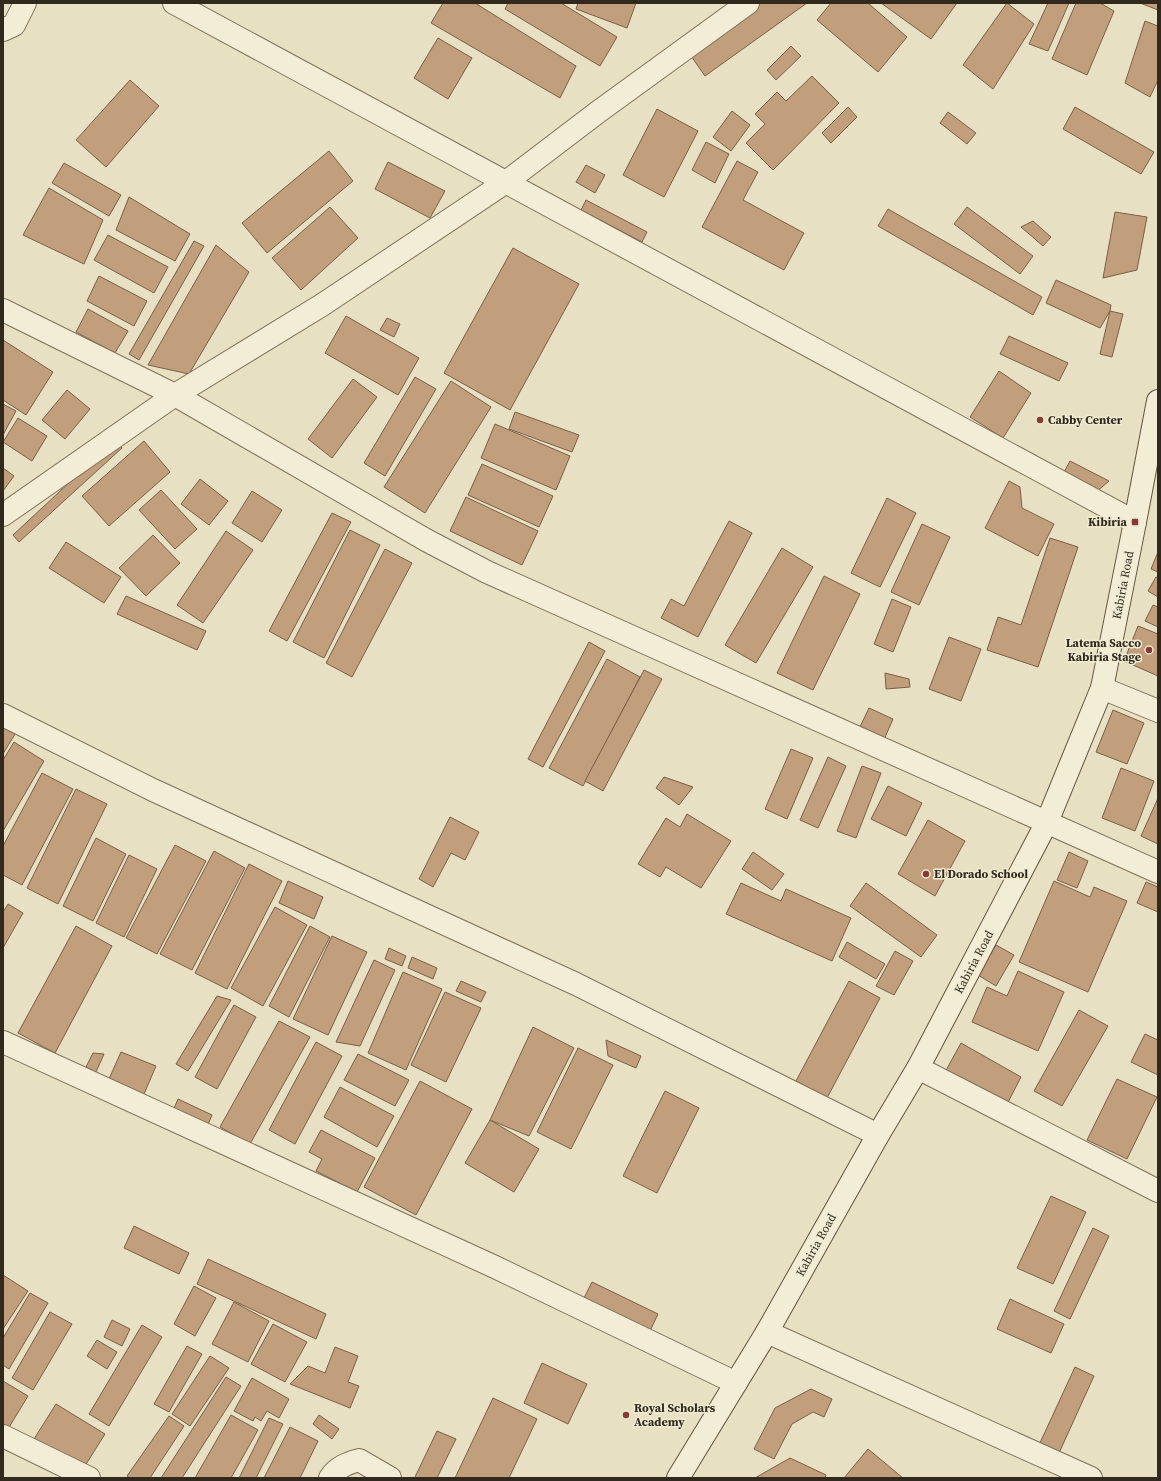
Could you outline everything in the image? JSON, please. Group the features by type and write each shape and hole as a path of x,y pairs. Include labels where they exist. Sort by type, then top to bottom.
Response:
{"street":[{"path":"3,30 14,25 25,3"},
{"path":"174,3 1136,522"},
{"path":"3,515 175,395 322,306 506,182 605,107 748,3"},
{"path":"3,310 175,395 426,540 487,572 1158,872"},
{"name":"Kabiria Road","path":"678,1478 767,1332 918,1068 1047,822 1102,688 1136,522 1158,401"},
{"path":"1102,688 1158,711"},
{"path":"3,715 153,790 576,984 878,1136"},
{"path":"3,1042 496,1267 736,1383"},
{"path":"918,1068 1158,1191"},
{"path":"767,1332 1091,1478"},
{"path":"3,1436 89,1478"},
{"path":"330,1478 334,1472 348,1463 359,1460 390,1478"}],"building":[{"path":"443,3 475,3 576,66 560,98 431,23"},
{"path":"508,3 561,3 617,37 600,66 505,9"},
{"path":"578,3 636,3 627,28 576,9"},
{"path":"760,3 807,3 705,76 689,53"},
{"path":"831,3 868,3 907,37 878,72 817,20"},
{"path":"881,3 957,3 931,39"},
{"path":"1007,3 1034,24 993,89 963,65"},
{"path":"1048,3 1069,3 1048,51 1029,44"},
{"path":"1076,3 1100,3 1114,11 1087,75 1052,59"},
{"path":"1140,3 1158,3 1158,10"},
{"path":"1145,21 1158,26 1158,80 1150,97 1125,83"},
{"path":"438,38 472,58 448,99 414,78"},
{"path":"791,46 801,56 776,80 767,70"},
{"path":"812,76 839,103 773,170 746,143 765,124 755,114 777,92 786,101"},
{"path":"130,80 159,106 106,167 76,140"},
{"path":"848,107 857,117 831,143 822,133"},
{"path":"1075,107 1154,152 1141,174 1063,129"},
{"path":"657,109 698,131 664,197 623,175"},
{"path":"732,111 750,125 731,151 713,137"},
{"path":"948,112 976,133 967,144 940,123"},
{"path":"706,142 729,154 715,183 692,170"},
{"path":"329,151 353,181 267,253 242,223"},
{"path":"737,161 758,172 743,200 804,233 784,270 702,227"},
{"path":"388,162 445,191 430,218 375,189"},
{"path":"64,163 121,195 109,216 52,183"},
{"path":"586,165 605,175 595,193 576,182"},
{"path":"49,188 103,220 84,264 23,235"},
{"path":"129,197 190,234 175,261 116,230"},
{"path":"586,200 647,232 642,242 581,210"},
{"path":"330,207 358,238 301,290 272,258"},
{"path":"967,207 1033,256 1020,274 954,224"},
{"path":"888,209 1042,297 1033,315 878,226"},
{"path":"1115,212 1147,217 1137,270 1103,278"},
{"path":"1033,221 1051,237 1043,246 1021,227"},
{"path":"108,235 168,267 154,293 94,260"},
{"path":"194,241 204,246 139,360 129,354"},
{"path":"216,245 249,272 189,374 148,365"},
{"path":"513,248 579,284 510,410 444,373"},
{"path":"99,276 147,301 134,326 87,301"},
{"path":"1056,280 1111,305 1110,311 1100,328 1046,303"},
{"path":"88,309 128,331 115,353 76,332"},
{"path":"1110,311 1123,314 1112,357 1100,354"},
{"path":"346,316 419,358 398,395 325,353"},
{"path":"387,318 400,324 394,337 380,330"},
{"path":"1009,336 1068,363 1059,381 1000,354"},
{"path":"3,340 53,372 26,415 3,400"},
{"path":"999,371 1031,393 1003,438 970,417"},
{"path":"415,377 436,389 385,476 364,463"},
{"path":"353,379 377,397 332,458 308,439"},
{"path":"451,381 491,407 425,513 384,487"},
{"path":"67,390 90,409 65,439 42,420"},
{"path":"3,404 16,411 3,435"},
{"path":"515,412 579,435 572,452 509,429"},
{"path":"18,418 47,436 32,461 3,442"},
{"path":"495,424 570,456 556,490 481,458"},
{"path":"115,440 122,448 19,542 13,535"},
{"path":"144,441 170,472 109,526 82,496"},
{"path":"1070,461 1109,481 1095,493 1062,476"},
{"path":"482,464 553,496 539,527 468,495"},
{"path":"3,468 14,476 3,491"},
{"path":"200,479 228,501 209,525 181,504"},
{"path":"1009,481 1020,487 1022,508 1054,524 1038,556 985,528"},
{"path":"161,490 197,529 175,549 139,510"},
{"path":"252,491 282,510 262,542 232,523"},
{"path":"466,497 538,531 522,565 450,531"},
{"path":"887,498 916,513 880,587 851,573"},
{"path":"332,513 351,522 287,641 269,631"},
{"path":"729,521 752,533 698,637 661,618 671,599 684,606"},
{"path":"922,524 950,537 919,605 891,592"},
{"path":"350,530 380,545 324,658 293,642"},
{"path":"226,531 253,550 203,623 177,605"},
{"path":"153,535 180,563 146,596 119,568"},
{"path":"1050,538 1078,547 1038,667 987,650 998,617 1021,625"},
{"path":"66,542 121,577 104,603 49,568"},
{"path":"782,548 813,567 756,663 725,645"},
{"path":"385,549 412,563 352,677 326,663"},
{"path":"1158,552 1158,572 1151,569"},
{"path":"824,576 860,594 813,690 777,673"},
{"path":"1156,577 1158,578 1158,597 1148,591"},
{"path":"126,596 206,631 197,650 117,614"},
{"path":"892,599 911,607 893,652 874,644"},
{"path":"1153,605 1158,607 1158,627 1145,621"},
{"path":"1138,626 1158,634 1158,676 1124,661"},
{"path":"949,637 981,649 961,701 929,689"},
{"path":"589,642 605,651 543,767 528,759"},
{"path":"607,659 640,677 583,786 549,768"},
{"path":"644,670 662,679 603,791 585,781"},
{"path":"885,673 909,679 910,687 886,689"},
{"path":"869,708 893,719 883,742 858,731"},
{"path":"1113,710 1144,723 1127,764 1096,752"},
{"path":"3,727 15,734 3,754"},
{"path":"14,742 44,761 3,831 3,760"},
{"path":"791,749 813,758 787,819 765,809"},
{"path":"828,757 846,766 818,828 800,820"},
{"path":"862,766 881,773 856,838 837,831"},
{"path":"1121,768 1154,781 1135,831 1102,818"},
{"path":"42,773 73,789 22,885 3,875 3,846"},
{"path":"664,777 693,787 679,805 656,788"},
{"path":"888,786 922,803 906,836 871,819"},
{"path":"76,789 107,804 58,904 27,888"},
{"path":"1158,798 1158,844 1141,836"},
{"path":"687,814 731,841 701,888 666,867 660,877 638,864 666,818 680,827"},
{"path":"450,817 479,832 465,860 451,853 433,887 419,879"},
{"path":"928,820 965,841 935,896 898,874"},
{"path":"96,838 126,854 93,921 63,906"},
{"path":"175,845 206,861 157,954 126,938"},
{"path":"214,851 245,868 192,970 160,954"},
{"path":"753,852 784,874 772,890 742,869"},
{"path":"1069,852 1088,861 1077,888 1057,880"},
{"path":"129,855 157,869 124,937 96,923"},
{"path":"249,864 282,881 227,989 195,973"},
{"path":"288,881 323,897 314,919 279,903"},
{"path":"1054,881 1090,897 1094,887 1127,901 1088,992 1019,962"},
{"path":"1146,882 1158,887 1158,912 1137,903"},
{"path":"741,883 781,901 786,889 851,918 832,961 726,914"},
{"path":"866,883 937,935 921,957 850,906"},
{"path":"8,904 23,913 3,948 3,912"},
{"path":"275,907 307,925 263,1006 231,988"},
{"path":"76,926 112,946 55,1053 18,1033"},
{"path":"310,926 330,937 289,1017 269,1006"},
{"path":"332,936 367,952 328,1035 293,1019"},
{"path":"847,942 885,964 876,979 839,957"},
{"path":"996,945 1014,955 996,986 978,975"},
{"path":"389,948 406,956 402,966 385,959"},
{"path":"895,951 913,961 894,995 876,986"},
{"path":"412,957 437,968 433,979 408,968"},
{"path":"374,960 395,970 360,1046 336,1042"},
{"path":"1018,971 1064,992 1038,1051 972,1022 987,987 1007,996"},
{"path":"403,972 442,989 406,1070 368,1053"},
{"path":"461,981 486,992 481,1002 456,991"},
{"path":"849,981 880,998 827,1098 796,1081"},
{"path":"445,992 481,1008 446,1082 411,1065"},
{"path":"217,996 231,1000 188,1071 176,1064"},
{"path":"234,1005 256,1017 217,1089 195,1077"},
{"path":"1079,1010 1108,1026 1062,1106 1034,1091"},
{"path":"279,1021 310,1037 250,1144 220,1127"},
{"path":"533,1027 574,1048 529,1136 490,1120"},
{"path":"1145,1034 1158,1040 1158,1075 1131,1062"},
{"path":"606,1040 641,1056 636,1068 608,1056"},
{"path":"316,1042 342,1056 295,1144 269,1130"},
{"path":"961,1043 1021,1077 1005,1108 944,1074"},
{"path":"578,1048 613,1065 571,1149 537,1132"},
{"path":"121,1052 156,1066 144,1094 109,1079"},
{"path":"93,1053 104,1054 96,1072 86,1067"},
{"path":"358,1054 409,1080 395,1106 344,1080"},
{"path":"1117,1079 1157,1097 1127,1159 1087,1140"},
{"path":"420,1081 472,1109 416,1215 364,1187"},
{"path":"340,1087 394,1116 377,1147 324,1117"},
{"path":"665,1091 699,1108 657,1193 623,1176"},
{"path":"178,1099 212,1115 206,1129 172,1113"},
{"path":"490,1120 539,1149 514,1192 465,1163"},
{"path":"321,1130 375,1158 357,1192 316,1171 322,1159 309,1152"},
{"path":"1051,1196 1086,1212 1053,1284 1017,1268"},
{"path":"134,1226 189,1253 179,1274 124,1248"},
{"path":"1093,1228 1109,1236 1070,1319 1054,1311"},
{"path":"208,1259 326,1314 316,1339 197,1284"},
{"path":"3,1275 28,1291 3,1329"},
{"path":"592,1282 658,1314 649,1333 583,1300"},
{"path":"194,1286 216,1298 195,1336 174,1324"},
{"path":"30,1293 48,1303 9,1369 3,1365 3,1338"},
{"path":"1010,1299 1064,1324 1051,1353 997,1329"},
{"path":"234,1302 269,1321 248,1362 212,1344"},
{"path":"50,1312 72,1324 33,1390 12,1378"},
{"path":"112,1320 130,1329 122,1346 104,1337"},
{"path":"273,1324 307,1342 285,1382 251,1364"},
{"path":"142,1325 162,1337 109,1426 89,1414"},
{"path":"97,1340 117,1352 107,1369 87,1356"},
{"path":"187,1346 202,1354 169,1412 154,1404"},
{"path":"335,1347 358,1356 348,1382 359,1386 350,1408 290,1384 308,1366 325,1373"},
{"path":"210,1356 229,1368 190,1426 172,1414"},
{"path":"542,1363 587,1384 568,1424 524,1403"},
{"path":"1075,1367 1094,1376 1059,1453 1039,1445"},
{"path":"226,1377 241,1386 182,1478 161,1478"},
{"path":"252,1378 289,1399 279,1418 267,1411 261,1421 255,1417 253,1421 234,1411"},
{"path":"3,1381 28,1396 8,1429 3,1426"},
{"path":"811,1389 832,1399 824,1417 813,1412 792,1424 774,1459 754,1449 775,1408"},
{"path":"493,1398 537,1419 509,1478 455,1478"},
{"path":"56,1404 105,1434 83,1469 34,1439"},
{"path":"231,1415 258,1430 231,1478 195,1478"},
{"path":"319,1415 339,1429 332,1439 313,1424"},
{"path":"169,1416 184,1426 150,1478 130,1478 127,1476"},
{"path":"269,1418 283,1424 256,1478 239,1478"},
{"path":"290,1427 318,1441 300,1478 264,1478"},
{"path":"437,1431 456,1439 437,1478 415,1477"},
{"path":"868,1449 903,1478 844,1478"},
{"path":"790,1458 826,1475 825,1478 755,1478"}],"place":[{"name":"Cabby Center","path":"1040,420"},
{"name":"Kibiria","path":"1135,522"},
{"name":"Latema Sacco Kabiria Stage","path":"1149,650"},
{"name":"El Dorado School","path":"926,874"},
{"name":"Royal Scholars Academy","path":"626,1415"}]}
